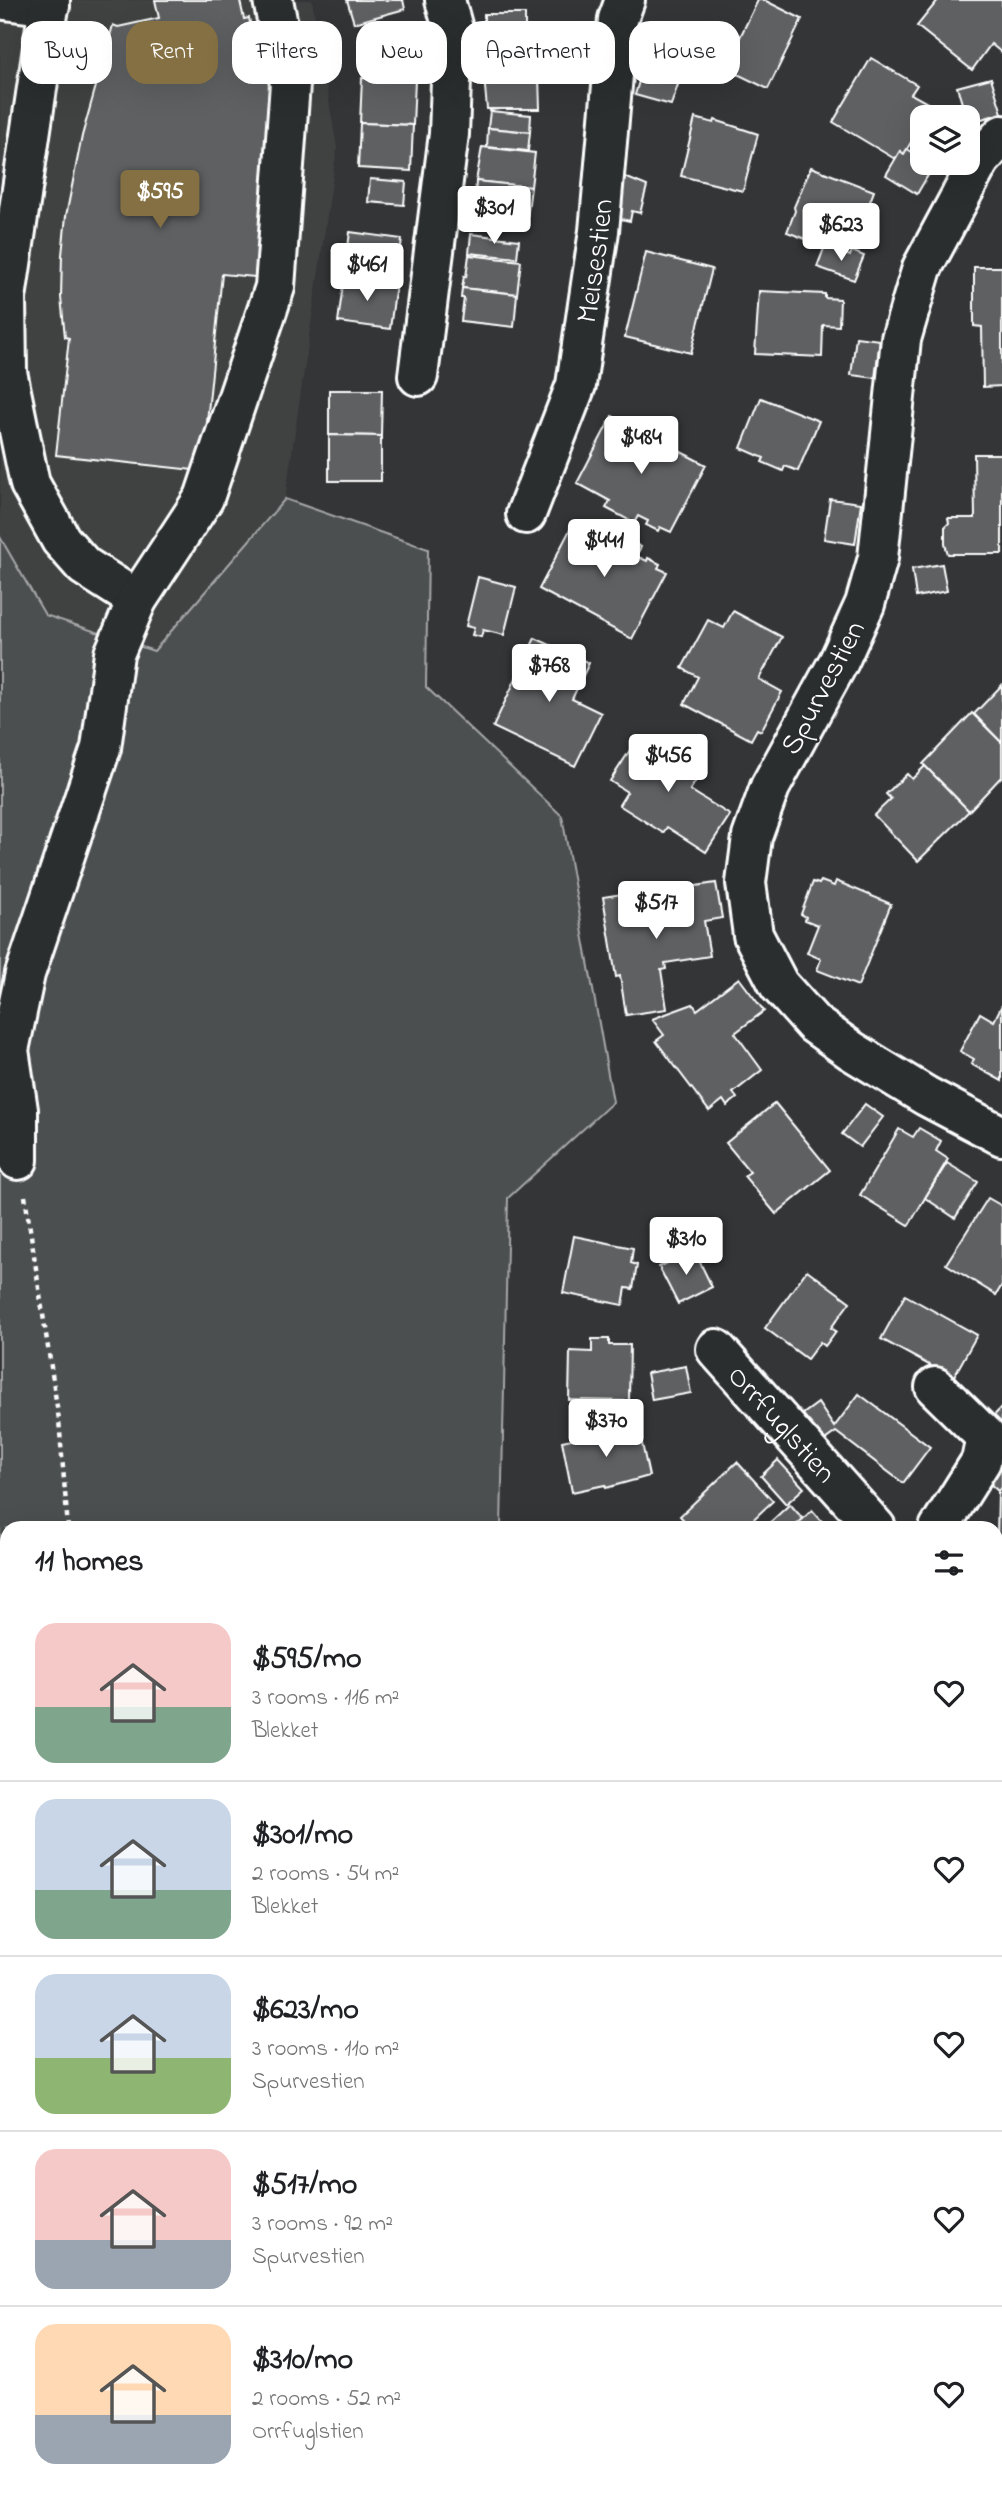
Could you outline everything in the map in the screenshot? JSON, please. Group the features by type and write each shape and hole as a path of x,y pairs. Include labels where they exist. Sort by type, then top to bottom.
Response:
{"street":[{"path":"5,0 50,3 6,298 7,372 30,484 61,540 84,566 137,600"},
{"path":"18,1160 18,1110 9,1050 25,974 102,748 114,654 137,600 204,498 275,287 290,84 273,0"},
{"path":"418,376 449,134 453,29 444,0"},
{"name":"Meisestien","path":"526,514 576,385 599,231 618,19 625,0"},
{"name":"Spurvestien","path":"1002,135 980,160 922,268 901,339 878,558 865,604 839,661 770,787 752,837 746,883 753,935 779,985 814,1024 852,1051 926,1096 1002,1136"},
{"name":"Orrfuglstien","path":"716,1349 870,1521"},
{"path":"935,1387 986,1437 981,1461 943,1521"}],"path":[{"path":"18,1160 29,1212 59,1420 67,1521"}],"shaded area":[{"path":"0,0 312,0 316,21 232,21 232,84 326,84 337,148 285,499 154,651 45,615 0,537"},
{"path":"285,499 428,549 426,687 562,816 613,1102 508,1198 501,1521 0,1521 0,537 45,615 154,651"}],"building":[{"path":"155,0 245,0 240,1 244,19 249,18 250,21 232,21 232,84 275,84 255,277 222,274 202,471 56,455 69,338 65,337 61,297 66,216 82,136 97,84 112,84 113,25 126,25 126,84 218,84 218,21 145,21 159,18"},
{"path":"347,0 403,0 405,9 354,23"},
{"path":"758,0 764,0 802,19 768,89 740,75 740,37"},
{"path":"938,0 1002,0 1002,53 991,44 972,70 917,26"},
{"path":"484,14 525,14 525,21 484,21"},
{"path":"871,58 917,85 911,94 931,105 910,105 910,144 904,154 900,151 895,159 833,122"},
{"path":"991,78 1002,113 980,119 980,105 962,105 957,87"},
{"path":"362,84 415,84 413,125 360,123"},
{"path":"485,84 539,84 540,109 487,109"},
{"path":"638,84 678,84 671,105 635,95"},
{"path":"490,111 531,115 530,132 488,128"},
{"path":"695,118 714,123 715,120 758,134 743,191 681,176"},
{"path":"360,123 413,125 411,171 358,168"},
{"path":"488,128 530,132 528,151 487,147"},
{"path":"482,147 535,153 531,187 476,181"},
{"path":"907,149 910,151 910,175 928,175 917,194 886,175 900,151 904,154"},
{"path":"811,167 874,191 866,212 872,214 863,237 858,235 850,256 787,232"},
{"path":"620,175 647,186 640,213 632,211 630,221 612,217"},
{"path":"370,179 406,182 404,205 368,202"},
{"path":"476,181 531,187 527,220 474,214"},
{"path":"350,232 402,239 396,284 344,277"},
{"path":"471,234 519,240 517,258 469,253"},
{"path":"825,246 850,256 852,251 864,256 854,280 817,267"},
{"path":"646,252 712,269 691,353 625,337"},
{"path":"469,255 521,261 517,294 462,288"},
{"path":"974,267 1002,267 1002,386 983,387 982,327 974,326"},
{"path":"344,277 396,284 390,329 338,322"},
{"path":"462,288 517,294 514,327 461,321 464,298 461,298"},
{"path":"759,291 825,294 825,298 840,299 839,326 823,325 822,357 755,354"},
{"path":"856,337 880,340 875,378 851,375"},
{"path":"329,390 382,390 381,436 329,435"},
{"path":"761,398 819,421 798,471 785,466 783,471 762,462 764,458 741,448"},
{"path":"612,416 706,465 671,532 660,527 658,531 646,525 648,521 638,516 634,523 606,508 610,501 577,483"},
{"path":"329,435 381,436 381,481 329,481"},
{"path":"974,454 1002,454 1002,554 948,554 945,544 948,518 975,518"},
{"path":"830,499 861,503 855,544 824,539"},
{"path":"574,522 608,541 613,532 641,547 636,556 660,564 658,568 667,572 632,639 539,589"},
{"path":"942,564 947,591 916,597 912,569"},
{"path":"478,577 516,587 504,635 483,630 481,637 472,635 474,628 466,626"},
{"path":"733,611 782,637 759,679 782,692 761,731 757,729 751,740 684,704 698,677 682,668 708,620 724,628"},
{"path":"535,638 589,663 572,699 601,713 575,766 493,727"},
{"path":"1002,685 1002,743 974,714"},
{"path":"972,713 1002,743 1002,776 969,811 923,764"},
{"path":"660,740 704,768 690,790 730,815 706,852 667,827 663,833 619,805 627,792 610,781 636,741 652,752"},
{"path":"925,766 969,811 918,861 874,815 891,799 886,794 907,774 912,779"},
{"path":"821,881 834,886 836,881 891,904 858,986 817,970 821,959 807,953 818,925 805,920 806,917 801,914 813,882 819,884"},
{"path":"716,883 722,918 704,921 710,956 665,963 666,969 661,970 667,1009 626,1015 620,976 616,977 603,897 654,889 657,913 692,907 689,887"},
{"path":"739,978 764,1011 735,1033 762,1070 733,1093 737,1098 727,1106 723,1100 709,1111 656,1041 664,1035 652,1019 693,1004 697,1010"},
{"path":"1002,1005 1002,1081 971,1064 974,1059 960,1051 980,1013 994,1021"},
{"path":"775,1103 830,1170 776,1214 744,1176 750,1172 726,1143"},
{"path":"865,1104 883,1117 860,1147 842,1134"},
{"path":"919,1128 941,1141 936,1151 948,1159 909,1225 860,1195 899,1129 913,1137"},
{"path":"947,1163 978,1182 955,1218 925,1198"},
{"path":"988,1198 1002,1206 1002,1285 996,1295 946,1264"},
{"path":"574,1236 633,1248 631,1263 637,1265 633,1289 626,1288 623,1305 563,1293"},
{"path":"694,1250 712,1287 678,1304 659,1267"},
{"path":"807,1270 850,1302 831,1328 836,1331 825,1346 820,1342 807,1359 765,1328"},
{"path":"905,1295 977,1335 953,1378 881,1339"},
{"path":"592,1339 609,1339 609,1345 630,1345 629,1401 569,1400 570,1351 592,1352"},
{"path":"686,1366 691,1393 652,1400 647,1373"},
{"path":"859,1394 930,1447 903,1483 836,1432 822,1442 803,1414 818,1403 834,1427"},
{"path":"1002,1407 1002,1438 986,1424"},
{"path":"638,1425 649,1476 606,1488 605,1485 572,1492 562,1441"},
{"path":"778,1460 804,1488 786,1504 761,1476"},
{"path":"737,1462 773,1501 752,1521 685,1521 680,1516"},
{"path":"1002,1466 1002,1486 998,1491 988,1482"},
{"path":"998,1493 1002,1493 1002,1521 997,1521"},
{"path":"790,1504 803,1519 801,1521 772,1521"},
{"path":"812,1510 822,1521 801,1521"}]}
